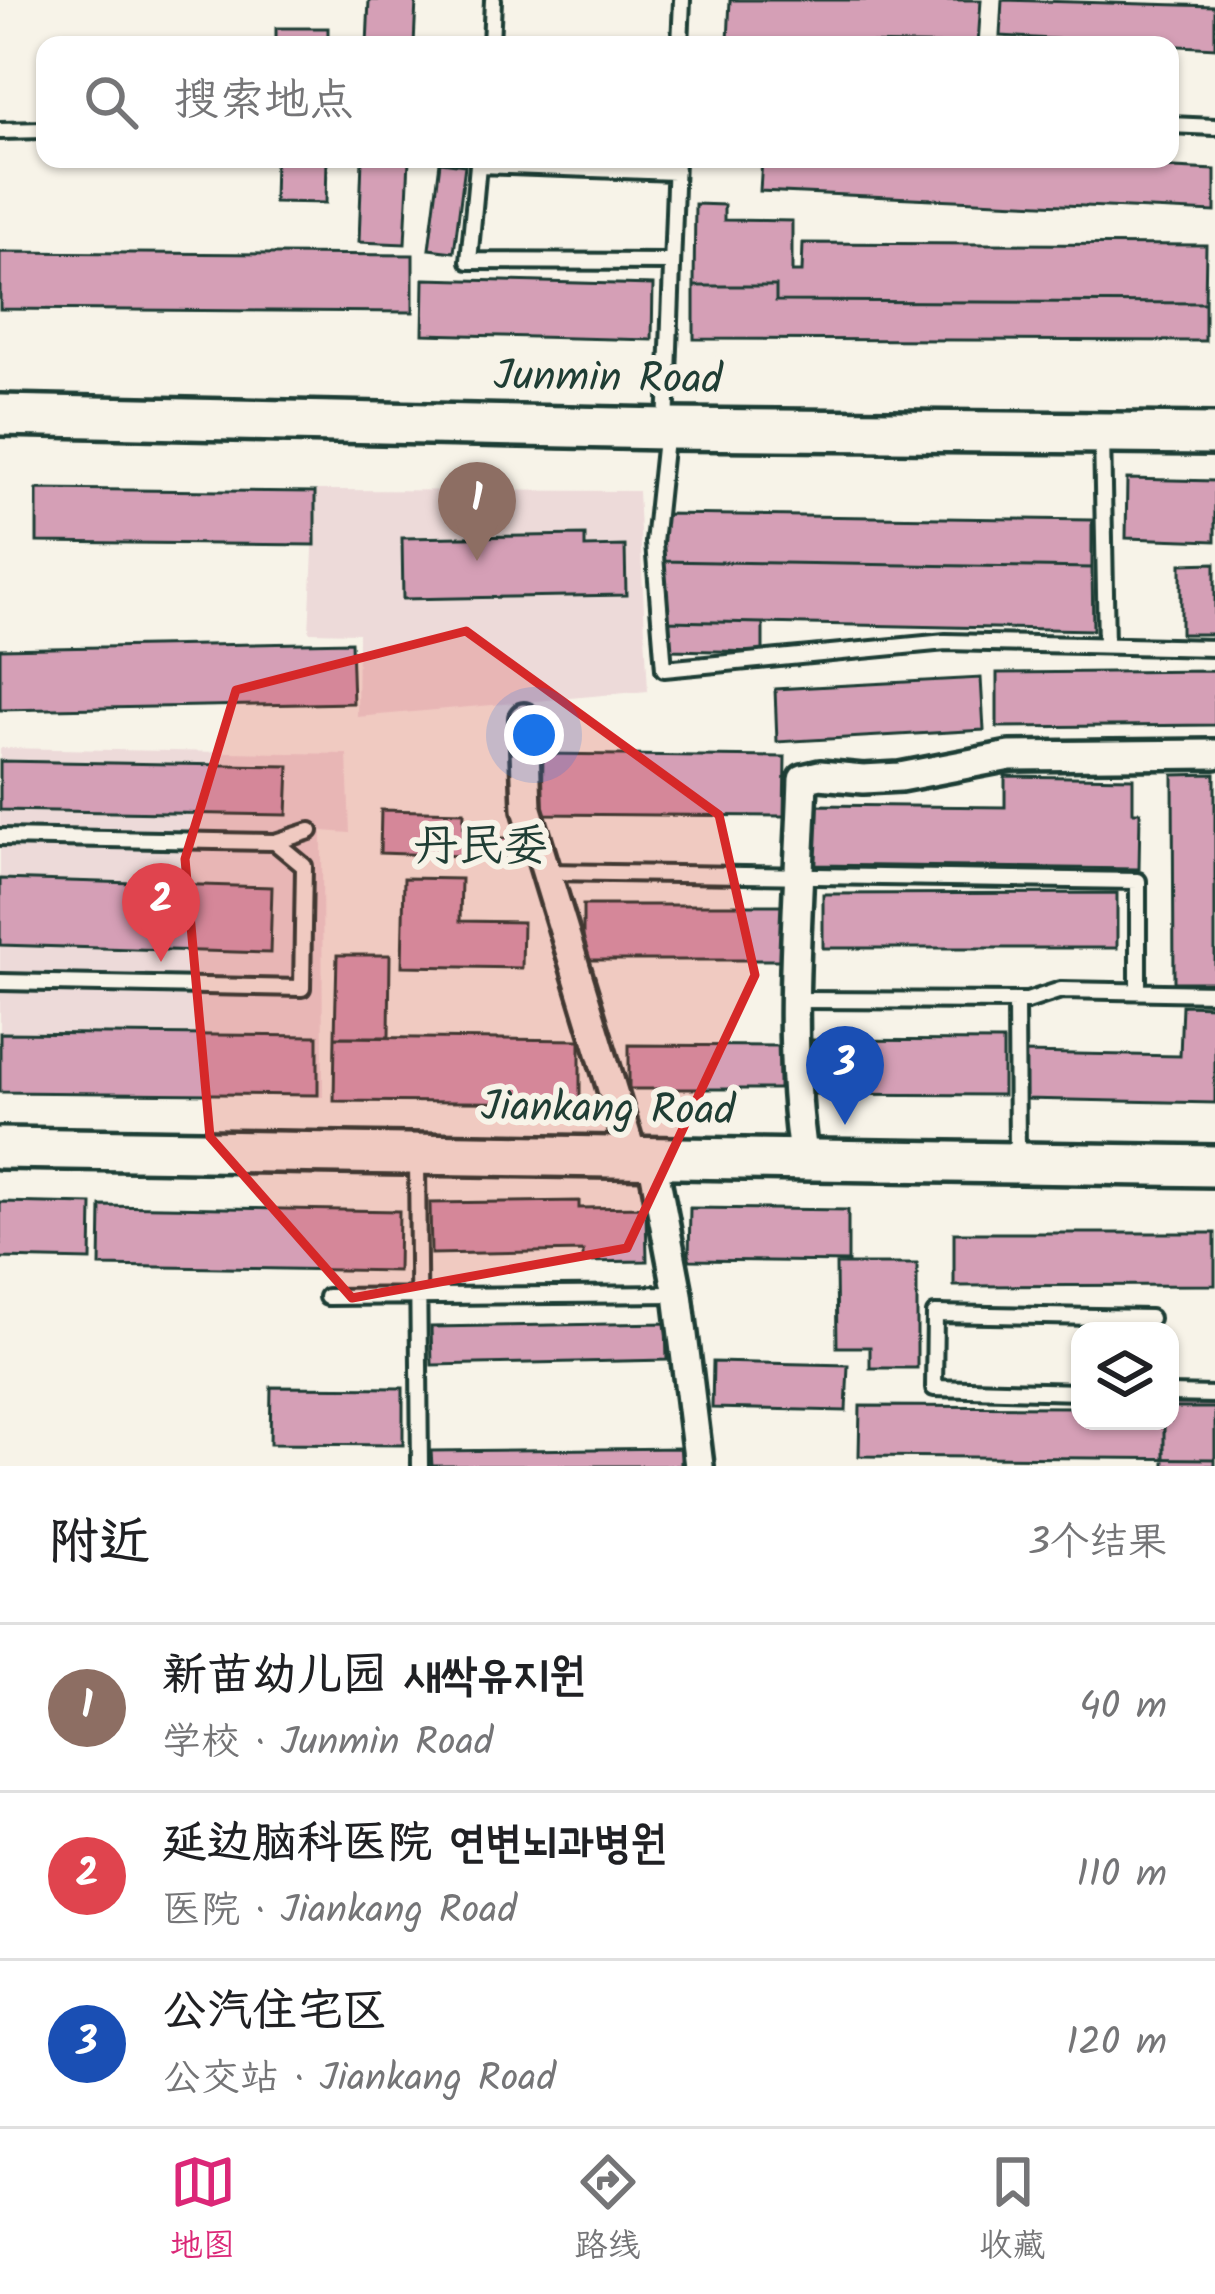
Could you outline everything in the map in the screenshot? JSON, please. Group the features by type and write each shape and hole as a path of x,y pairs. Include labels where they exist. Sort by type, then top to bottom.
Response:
{"street":[{"name":"Junmin Road","path":"0,415 1215,434"},
{"path":"524,718 527,809 643,1158 679,1294 699,1466"},
{"path":"804,1161 796,1112 803,779 820,775 900,777 1010,756 1215,754"},
{"name":"Jiankang Road","path":"0,1148 1215,1166"}],"lane":[{"path":"491,36 493,0"},
{"path":"680,36 682,0"},
{"path":"1179,125 1215,127"},
{"path":"0,131 36,130"},
{"path":"478,168 469,261 672,262"},
{"path":"676,168 666,429 654,543 664,669 946,642 1215,648"},
{"path":"1102,433 1106,645"},
{"path":"0,837 275,842 310,831"},
{"path":"0,982 302,988 304,866 275,842"},
{"path":"545,872 1138,881 1138,991"},
{"path":"796,1000 1016,1000 1061,990 1215,993"},
{"path":"1016,1000 1017,1163"},
{"path":"417,1156 420,1466"},
{"path":"327,1298 679,1294"},
{"path":"1071,1392 934,1388 935,1314 1150,1318"},
{"path":"1179,1394 1215,1395"}],"highlighted area":[{"path":"466,631 719,815 755,975 627,1248 352,1298 210,1137 185,859 236,690"}],"shaded area":[{"path":"316,490 638,491 648,691 357,717 358,633 309,632"},
{"path":"0,748 347,754 350,833 322,831 323,1097 0,1091"}],"building":[{"path":"369,0 416,0 414,36 367,36"},
{"path":"730,0 981,0 979,36 728,36"},
{"path":"1002,0 1215,6 1215,48 1179,46 1179,36 1000,36"},
{"path":"276,28 328,28 328,36 276,36"},
{"path":"275,168 327,168 326,203 274,202"},
{"path":"362,168 409,168 405,244 359,242"},
{"path":"439,168 465,168 454,252 429,249"},
{"path":"761,168 1173,168 1215,170 1215,212 760,191"},
{"path":"695,204 724,205 724,220 792,221 792,272 802,272 803,243 1206,245 1205,303 776,301 776,286 694,286"},
{"path":"0,252 413,255 413,312 0,309"},
{"path":"424,279 653,285 652,340 423,334"},
{"path":"694,286 776,286 776,301 1205,303 1205,341 694,339"},
{"path":"1127,479 1215,481 1215,541 1126,538"},
{"path":"37,489 315,492 315,545 37,542"},
{"path":"661,514 1092,520 1092,568 661,561"},
{"path":"585,535 585,547 625,546 626,595 403,599 402,538"},
{"path":"661,561 1092,568 1093,630 667,621"},
{"path":"1215,563 1215,634 1181,634 1181,564"},
{"path":"667,621 763,623 763,652 669,650"},
{"path":"351,642 353,703 0,710 0,649"},
{"path":"1215,671 1215,725 997,727 997,673"},
{"path":"981,678 984,730 777,742 775,689"},
{"path":"543,754 785,757 784,816 542,814"},
{"path":"0,761 289,766 287,815 0,810"},
{"path":"1215,774 1215,982 1174,982 1173,775"},
{"path":"1005,776 1133,778 1133,812 1140,812 1139,869 814,865 815,805 1005,807"},
{"path":"381,810 464,812 463,856 380,853"},
{"path":"471,838 508,838 508,858 472,859"},
{"path":"404,878 461,879 460,921 523,922 522,968 402,966"},
{"path":"0,879 272,887 270,953 0,945"},
{"path":"1117,893 1117,948 823,948 823,894"},
{"path":"583,905 783,905 783,960 583,960"},
{"path":"337,955 390,955 389,1037 335,1037"},
{"path":"1182,1005 1215,1006 1215,1103 1023,1099 1024,1053 1180,1056"},
{"path":"0,1033 318,1036 318,1095 0,1092"},
{"path":"335,1037 580,1040 580,1103 334,1101"},
{"path":"811,1040 1003,1041 1003,1095 811,1094"},
{"path":"629,1045 779,1046 779,1089 629,1089"},
{"path":"579,1201 579,1208 646,1207 647,1261 583,1262 583,1251 431,1254 430,1203"},
{"path":"0,1202 92,1204 91,1260 0,1258"},
{"path":"101,1206 399,1211 398,1271 100,1266"},
{"path":"690,1208 848,1210 848,1262 689,1260"},
{"path":"954,1233 1215,1233 1215,1285 954,1286"},
{"path":"836,1264 917,1264 917,1368 870,1368 870,1347 837,1347"},
{"path":"666,1323 667,1360 432,1365 431,1327"},
{"path":"713,1362 848,1365 846,1411 712,1408"},
{"path":"271,1387 403,1388 403,1445 270,1444"},
{"path":"1179,1404 1215,1404 1215,1466 1164,1466 1164,1430 1179,1430"},
{"path":"860,1406 1071,1407 1071,1430 1179,1430 1179,1408 1215,1408 1215,1459 859,1456"},
{"path":"681,1448 681,1466 432,1466 431,1451"}],"place":[{"name":"新苗幼儿园 새싹유지원","path":"477,561"},
{"name":"延边脑科医院 연변뇌과병원","path":"161,962"},
{"name":"公汽住宅区","path":"845,1125"}],"district":[{"name":"丹民委","path":"481,848"}]}
